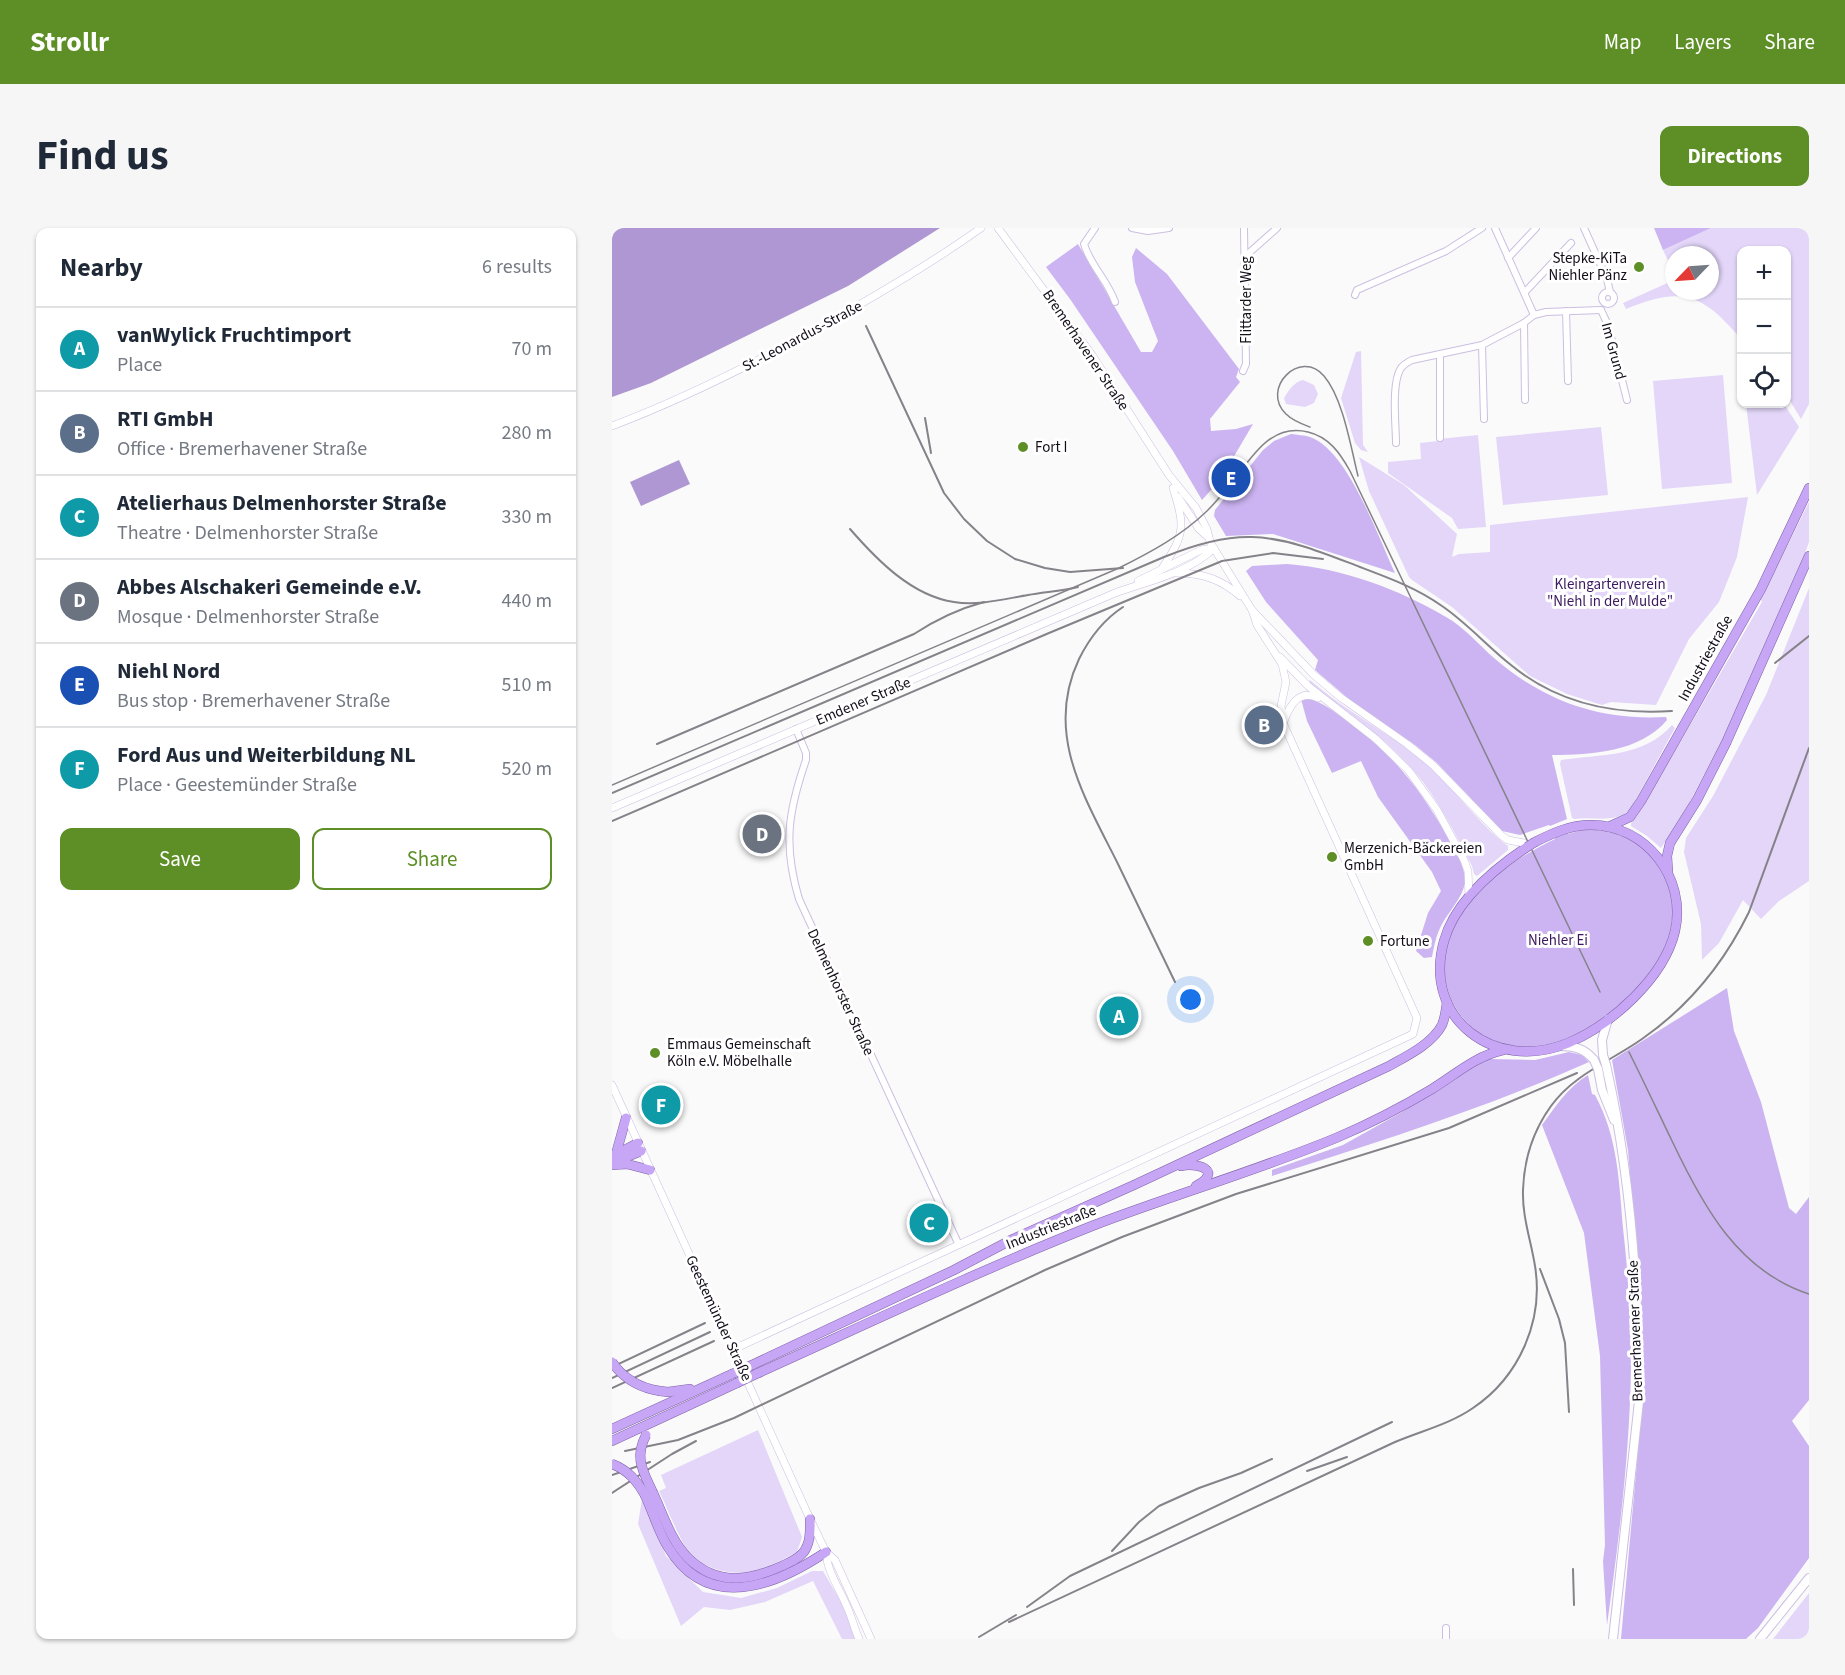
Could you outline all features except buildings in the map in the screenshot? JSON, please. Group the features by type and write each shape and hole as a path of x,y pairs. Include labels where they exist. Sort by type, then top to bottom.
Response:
{"highway":[{"name":"Industriestraße","path":"1608,827 1630,817 1641,801 1761,589 1809,488"},
{"path":"1668,873 1648,847 1630,835 1608,827 1589,825 1571,828 1529,844 1489,875 1469,897 1449,927 1444,939 1440,962 1447,1002 1456,1017 1481,1041 1508,1051 1536,1052 1583,1036 1608,1019 1640,990 1667,952 1677,918 1673,887 1668,873 1667,856 1670,843 1697,800 1722,753 1809,556"},
{"name":"Industriestraße","path":"612,1429 954,1270 1013,1239 1367,1077 1404,1058 1438,1031 1443,1021 1447,1002"},
{"name":"Industriestraße","path":"612,1441 1010,1259 1173,1196 1282,1159 1338,1137 1401,1107 1481,1056 1508,1051"},
{"path":"613,1159 626,1118"},
{"path":"613,1159 639,1147"},
{"path":"613,1159 650,1170"},
{"path":"1167,1169 1197,1164 1206,1169 1208,1173 1201,1183 1173,1196"},
{"path":"612,1362 623,1375 652,1390 675,1392 704,1387"},
{"path":"703,1399 646,1435 640,1447 641,1468 649,1494 668,1546 682,1565 701,1579 726,1588 746,1588 765,1584 804,1567 826,1552"},
{"path":"612,1464 620,1467 649,1494 676,1542 688,1558 705,1570 726,1578 745,1579 765,1574 798,1559 826,1552"},
{"path":"798,1559 807,1547 810,1519"}],"main road":[{"name":"Bremerhavener Straße","path":"1608,1019 1602,1040 1602,1090 1619,1131 1625,1166 1636,1296 1639,1401 1613,1639"},
{"name":"Bremerhavener Straße","path":"1559,1046 1584,1050 1602,1067"},
{"path":"1760,1639 1809,1578"}],"street":[{"name":"St.-Leonardus-Straße","path":"612,426 708,385 777,350 871,299 936,260 981,228"},
{"name":"Bremerhavener Straße","path":"998,228 1092,355 1169,475 1196,508 1214,548 1250,607 1257,625 1282,664 1286,682 1281,706 1283,723 1417,1018 1413,1034 1391,1045"},
{"path":"1095,228 1084,244 1087,253 1111,289 1115,302"},
{"path":"1132,228 1148,231 1169,228"},
{"name":"Flittarder Weg","path":"1243,371 1246,364 1244,228"},
{"path":"1246,260 1250,252 1277,228"},
{"path":"1355,294 1356,290 1446,251 1482,228"},
{"path":"1495,228 1534,315"},
{"path":"1508,258 1536,228"},
{"name":"Im Grund","path":"1584,228 1607,279 1610,292 1614,296 1613,302 1604,303 1601,310 1608,325 1627,400"},
{"path":"1524,292 1571,243"},
{"path":"1396,443 1396,386 1399,370 1404,364 1412,360 1482,345 1524,323 1534,315 1601,310"},
{"path":"1566,311 1568,381"},
{"path":"1524,323 1525,399"},
{"path":"1482,345 1484,419"},
{"path":"1440,355 1440,438"},
{"name":"Bremerhavener Straße","path":"1169,475 1173,488 1198,529 1209,538"},
{"path":"1162,568 1182,532 1173,488"},
{"name":"Emdener Straße","path":"1115,593 1201,550 1214,548"},
{"name":"Emdener Straße","path":"612,808 1115,593 1195,563 1214,548"},
{"name":"Emdener Straße","path":"1171,573 1190,573 1215,578 1231,588 1250,607"},
{"name":"Bremerhavener Straße","path":"1250,607 1314,675 1340,697 1433,765 1502,836 1508,840 1529,844"},
{"name":"Bremerhavener Straße","path":"1273,649 1329,704"},
{"path":"1286,682 1295,673 1303,672 1314,675"},
{"name":"Bremerhavener Straße","path":"1283,723 1289,708 1298,698 1311,695 1360,725 1392,753 1423,789 1464,860 1468,871 1469,897"},
{"name":"Delmenhorster Straße","path":"796,729 806,753 790,818 791,872 799,899 958,1243"},
{"name":"Industriestraße","path":"734,1349 958,1243 1391,1045"},
{"name":"Geestemünder Straße","path":"612,1085 810,1519 826,1552 835,1560 871,1639"},
{"name":"Geestemünder Straße","path":"826,1552 826,1563 849,1609 852,1624 859,1639"},
{"path":"1446,1628 1446,1639"}],"green space":[{"path":"1654,228 1711,228 1672,246 1665,246 1663,250"},
{"path":"1711,228 1809,228 1809,404 1801,419 1791,403 1791,246 1737,246 1737,335 1714,312 1695,300 1719,300 1719,246 1672,246"},
{"path":"1078,244 1141,352 1152,352 1158,341 1135,282 1132,257 1136,248 1167,274 1239,369 1236,377 1240,382 1210,419 1211,431 1236,429 1253,424 1220,480 1202,500 1173,451 1046,267"},
{"path":"1665,284 1665,298 1626,309 1623,303"},
{"path":"1361,351 1363,445 1368,452 1361,450 1355,443 1341,398 1356,352"},
{"path":"1723,375 1732,483 1662,489 1653,381"},
{"path":"1303,380 1314,385 1318,394 1314,403 1305,407 1286,404 1284,398 1288,392 1294,384"},
{"path":"1746,408 1787,408 1799,427 1757,495"},
{"path":"1601,427 1608,495 1503,505 1496,437"},
{"path":"1291,434 1310,437 1324,445 1337,459 1360,496 1395,573 1273,534 1226,536 1214,516 1215,510 1263,450 1274,441"},
{"path":"1478,435 1486,527 1458,529 1452,518 1388,473 1388,462 1421,459 1420,443"},
{"name":"Kleingartenverein \"Niehl in der Mulde\"","path":"1359,457 1404,485 1457,534 1452,557 1459,554 1490,552 1490,525 1748,497 1737,557 1719,602 1689,639 1656,705 1611,702 1602,705 1567,694 1530,676 1452,607 1409,577 1369,491"},
{"path":"1809,502 1809,542 1804,556 1724,737 1684,813 1661,848 1631,826 1631,823 1762,602 1761,599"},
{"path":"1287,564 1349,575 1409,597 1459,626 1513,673 1553,697 1618,716 1666,717 1667,720 1643,739 1614,750 1552,755 1567,819 1520,835 1502,831 1437,763 1350,700 1315,670 1318,660 1266,602 1246,571 1252,566"},
{"path":"1809,588 1809,881 1779,901 1761,919 1743,900 1719,943 1702,960 1701,924 1684,852 1686,838 1713,796 1766,695"},
{"path":"1310,680 1431,768 1508,846 1508,850 1477,876 1474,874 1446,817 1414,771 1380,738 1318,690 1309,682"},
{"path":"1307,698 1324,705 1350,723 1393,761 1426,802 1459,858 1465,876 1464,888 1439,930 1432,957 1424,958 1416,951 1428,913 1441,891 1432,872 1378,797 1361,761 1332,773 1307,721 1301,699"},
{"path":"1672,725 1675,728 1630,810 1611,818 1572,818 1561,760 1620,753 1634,749 1661,736"},
{"name":"Niehler Ei","path":"1586,829 1617,834 1626,838 1642,848 1657,864 1670,893 1672,922 1663,950 1647,976 1625,1000 1599,1021 1572,1036 1533,1048 1513,1048 1513,1046 1486,1039 1461,1016 1453,1003 1445,976 1446,950 1454,926 1468,904 1509,866 1555,837 1567,832 1568,834"},
{"path":"1727,988 1734,1031 1761,1102 1789,1208 1796,1214 1809,1197 1809,1400 1792,1421 1809,1446 1809,1558 1758,1628 1746,1639 1621,1639 1640,1429 1643,1340 1628,1150 1612,1060"},
{"path":"1569,1052 1582,1055 1589,1062 1472,1109 1272,1176 1272,1170 1343,1145 1402,1112 1477,1064 1490,1059 1535,1060"},
{"path":"1588,1075 1592,1094 1595,1095 1609,1127 1616,1160 1631,1331 1626,1463 1607,1625 1603,1561 1605,1545 1600,1356 1584,1233 1542,1125 1568,1092"},
{"path":"758,1430 802,1537 797,1552 769,1566 741,1573 722,1571 704,1564 686,1548 659,1491 666,1488 661,1475"},
{"path":"642,1499 666,1556 703,1592 741,1598 777,1588 812,1571 823,1571 844,1607 856,1639 842,1639 813,1581 765,1602 730,1610 704,1607 681,1626 638,1524"},
{"path":"1809,1593 1809,1636 1807,1639 1773,1639"}],"shaded area":[{"path":"612,228 940,228 848,286 651,383 612,397"},
{"path":"679,460 690,484 641,506 630,482"}],"tram line":[{"path":"1310,427 1286,414 1279,404 1280,384 1286,375 1295,369 1304,367 1314,369 1331,385 1346,424 1358,476"},
{"path":"612,785 1131,562 1165,543 1197,520 1218,500 1256,451 1265,443 1284,432 1295,430 1308,432 1328,442 1350,471 1600,992"},
{"path":"1629,1052 1697,1190 1726,1234 1762,1270 1809,1294"}],"railway":[{"path":"866,326 944,493 964,519 987,541 1015,559 1045,568 1070,572 1123,568"},
{"path":"925,418 931,453"},
{"path":"850,529 896,575 924,592 954,602 982,603 1078,587"},
{"path":"612,793 1164,557 1207,542 1241,537 1280,540 1307,548 1382,575 1413,589 1451,613 1502,658 1547,689 1587,704 1607,708 1628,711 1672,711"},
{"path":"612,821 1222,561 1273,553 1323,559"},
{"path":"657,744 914,634 956,611 984,602"},
{"path":"1123,607 1097,630 1079,659 1069,686 1066,713 1067,738 1072,763 1092,813 1175,982"},
{"path":"1775,663 1809,636"},
{"path":"1009,1622 1395,1442 1455,1419 1473,1408 1503,1380 1525,1346 1536,1307 1535,1266 1523,1200 1525,1167 1534,1135 1560,1095 1582,1077 1642,1039 1675,1013 1716,966 1749,912 1809,748"},
{"path":"625,1451 678,1440 734,1418 1045,1270 1122,1237 1236,1194 1449,1128 1577,1073"},
{"path":"1540,1269 1559,1319 1565,1343 1569,1412"},
{"path":"612,1367 705,1323"},
{"path":"612,1378 710,1332"},
{"path":"612,1388 714,1341"},
{"path":"1027,1607 1070,1576 1392,1422"},
{"path":"612,1493 696,1441"},
{"path":"1307,1471 1347,1457"},
{"path":"1112,1551 1139,1522 1159,1506 1272,1459"},
{"path":"612,1475 650,1462"},
{"path":"1573,1569 1574,1605"},
{"path":"979,1637 1016,1615"}],"place":[{"name":"Stepke-KiTa Niehler Pänz","path":"1639,267"},
{"name":"Fort I","path":"1023,447"},
{"name":"Niehl Nord","path":"1231,478"},
{"name":"RTI GmbH","path":"1264,725"},
{"name":"Abbes Alschakeri Gemeinde e.V.","path":"762,834"},
{"name":"Merzenich-Bäckereien GmbH","path":"1332,857"},
{"name":"Fortune","path":"1368,941"},
{"name":"vanWylick Fruchtimport","path":"1119,1016"},
{"name":"Emmaus Gemeinschaft Köln e.V. Möbelhalle","path":"655,1053"},
{"name":"Ford Aus und Weiterbildung NL","path":"661,1105"},
{"name":"Atelierhaus Delmenhorster Straße","path":"929,1223"}]}
